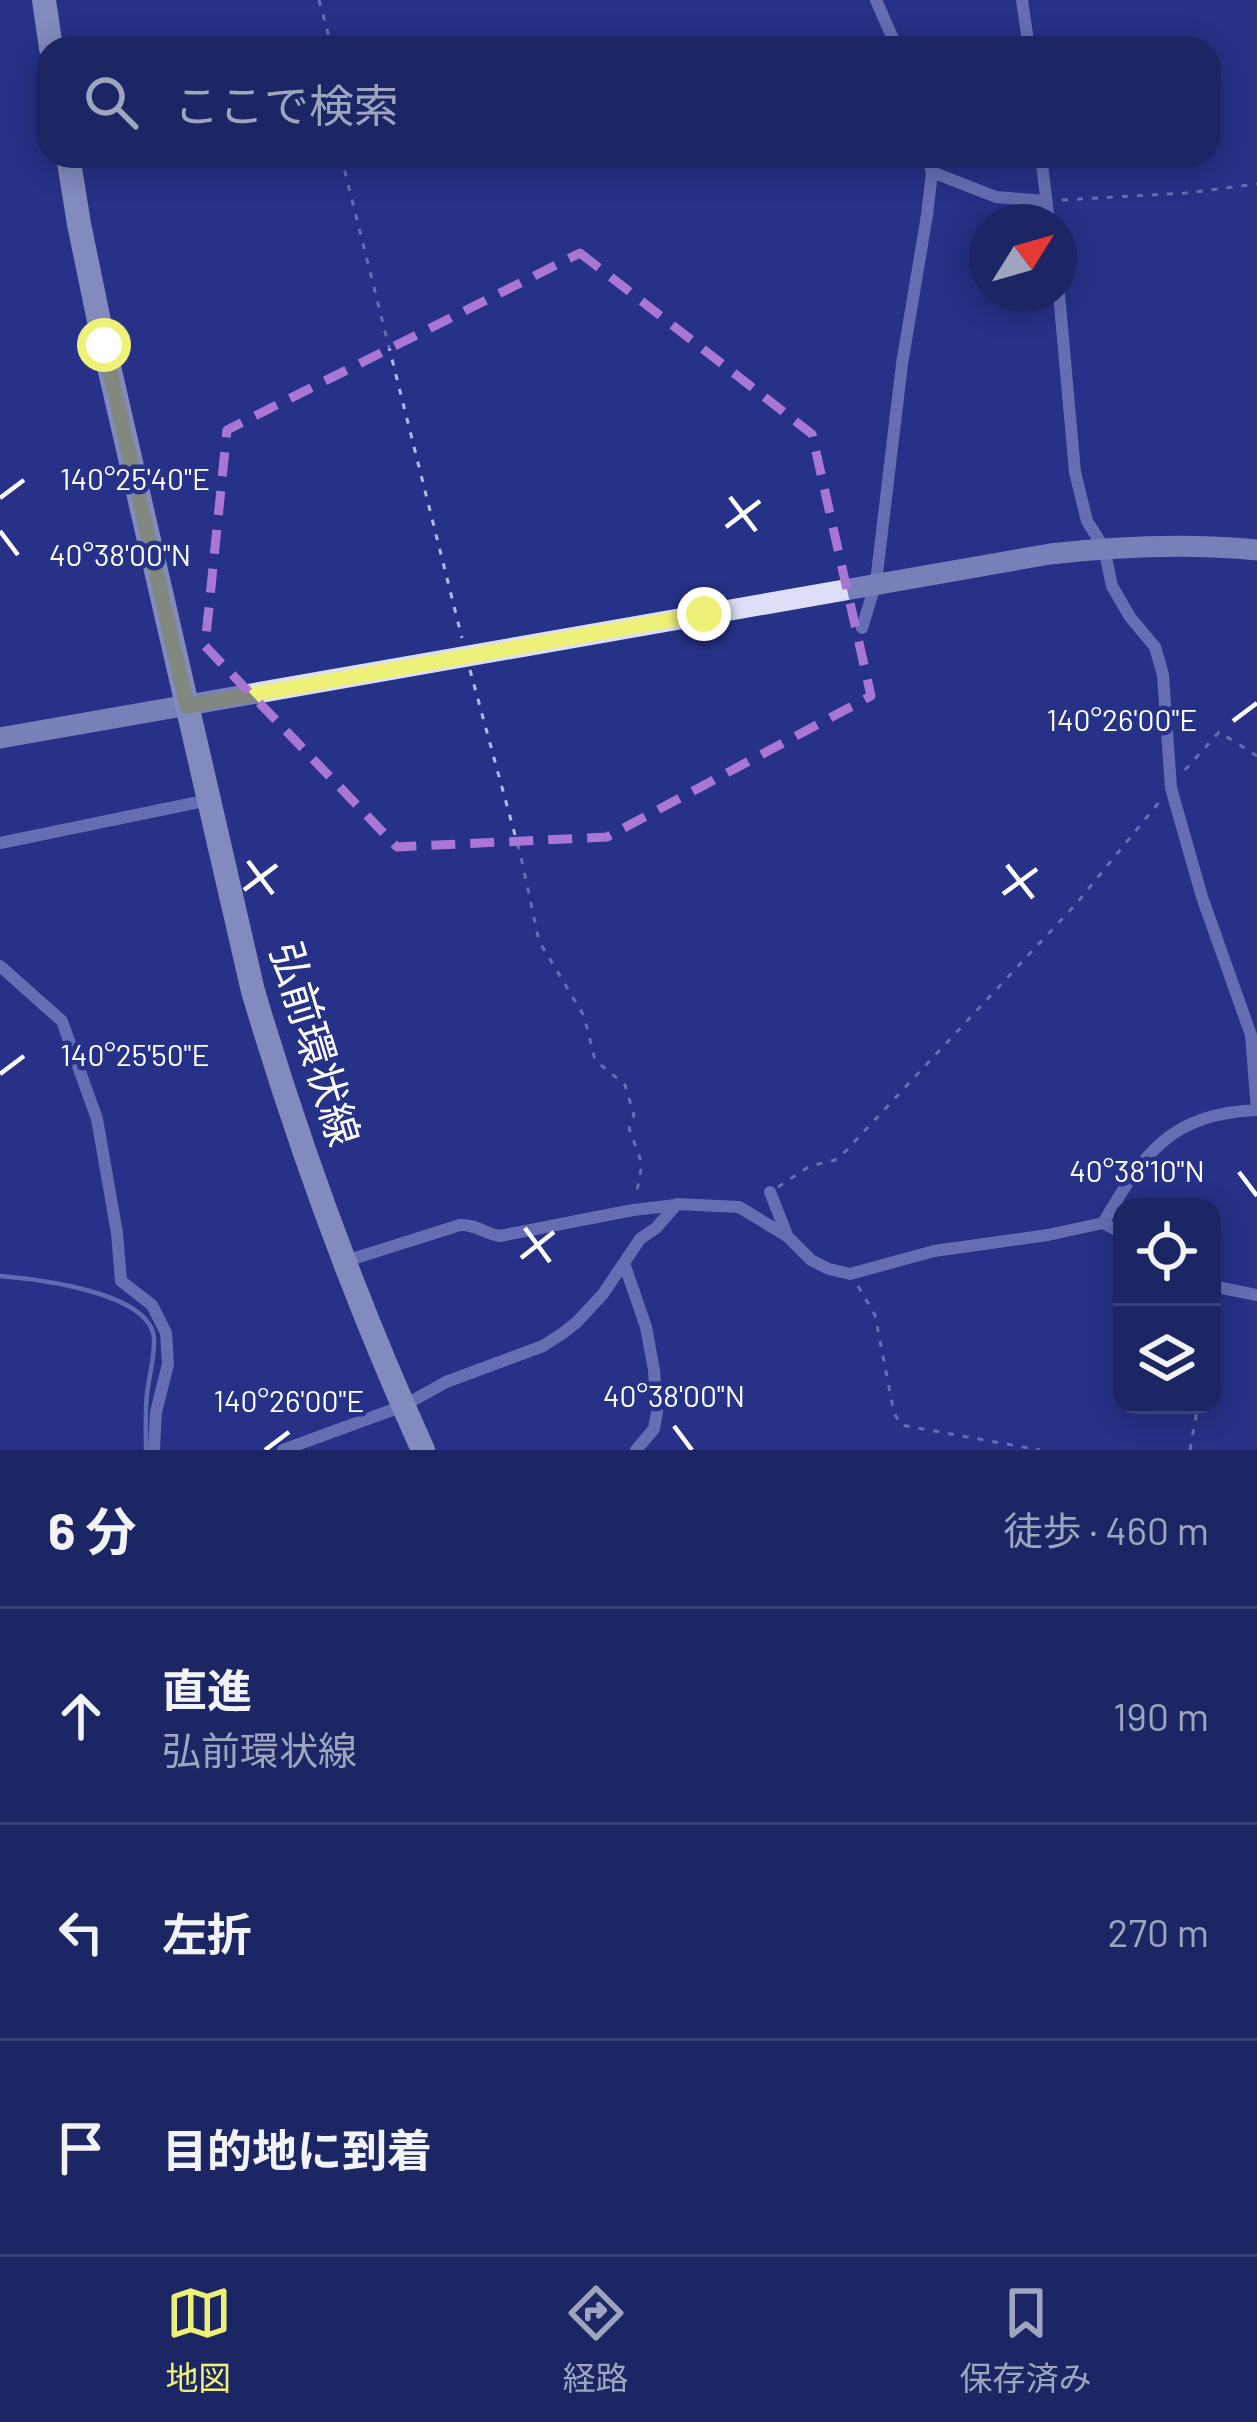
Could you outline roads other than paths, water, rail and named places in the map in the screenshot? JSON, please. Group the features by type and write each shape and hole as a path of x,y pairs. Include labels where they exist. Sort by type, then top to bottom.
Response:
{"main road":[{"path":"44,0 49,36"},
{"name":"弘前環状線","path":"70,168 104,345 258,1009 280,1083 346,1261 423,1450"}],"street":[{"path":"877,0 893,36"},
{"path":"1022,0 1027,36"},
{"path":"862,628 876,582 931,168"},
{"path":"1042,168 1046,204"},
{"path":"932,172 996,197 1046,201"},
{"path":"1061,312 1075,472 1087,521 1105,548 1112,586 1155,647 1163,675 1171,788 1202,896 1251,1035 1257,1110 1225,1111 1177,1130 1144,1159 1103,1222"},
{"path":"0,738 1049,554 1201,544 1257,550"},
{"path":"0,843 209,800"},
{"path":"0,966 62,1021 97,1119 121,1281 152,1305 166,1333 168,1364 156,1412 154,1450"},
{"path":"770,1192 787,1236"},
{"path":"346,1261 460,1225 500,1236 677,1204 739,1207 787,1236 811,1260 850,1274 934,1251 1103,1222 1113,1228"},
{"path":"283,1450 403,1406 446,1382 543,1346 588,1311 640,1240 677,1204"},
{"path":"633,1210 640,1240"},
{"path":"624,1263 646,1327 654,1370 654,1429 636,1450"},
{"path":"1221,1288 1257,1295"}],"waterway":[{"path":"0,1276 90,1291 134,1310 148,1323 154,1346 146,1401 146,1450"}]}
